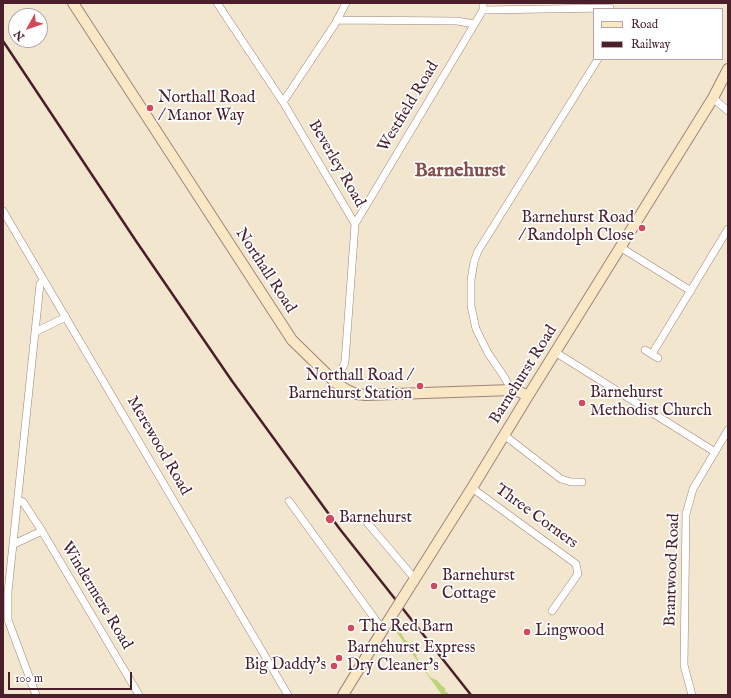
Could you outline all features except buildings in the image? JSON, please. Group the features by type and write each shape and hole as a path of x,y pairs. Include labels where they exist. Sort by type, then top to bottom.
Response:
{"street":[{"name":"Northall Road","path":"73,3 292,340 336,383 356,394 366,395 512,390 528,396"},
{"name":"Beverley Road","path":"216,3 283,102 355,224 345,362 336,383"},
{"path":"283,102 337,20 346,3"},
{"path":"483,6 610,7"},
{"name":"Westfield Road","path":"355,224 474,24 483,6"},
{"path":"337,20 457,21 474,24"},
{"path":"512,390 488,352 476,329 471,306 471,280 474,262 478,251 597,60"},
{"name":"Barnehurst Road","path":"343,695 713,98 728,69"},
{"path":"713,98 728,111"},
{"name":"Merewood Road","path":"3,211 288,695"},
{"path":"652,354 728,229"},
{"path":"620,248 691,291"},
{"path":"36,695 8,620 5,592 14,544 40,284 44,280"},
{"path":"35,332 66,317"},
{"path":"555,352 714,452"},
{"name":"Brantwood Road","path":"692,695 684,665 686,514 693,489 728,430"},
{"path":"504,436 561,478 572,482 582,482"},
{"name":"Three Corners","path":"472,488 576,564 578,574 552,611"},
{"name":"Windermere Road","path":"18,500 23,502 42,531 138,695"},
{"path":"289,501 385,626"},
{"path":"365,520 415,579"},
{"name":"Windermere Road","path":"14,544 42,531"}],"green space":[{"path":"397,618 402,624 399,629 404,639 417,655 416,656 430,677 441,683 440,684 445,688 445,691 450,695 442,695 392,626"}],"railway":[{"path":"3,41 136,241 232,381 339,528 471,695"}],"place":[{"name":"Northall Road / Manor Way","path":"150,108"},
{"name":"Barnehurst Road / Randolph Close","path":"642,228"},
{"name":"Northall Road / Barnehurst Station","path":"420,386"},
{"name":"Barnehurst Methodist Church","path":"582,403"},
{"name":"Barnehurst","path":"330,519"},
{"name":"Barnehurst Cottage","path":"434,586"},
{"name":"The Red Barn","path":"351,628"},
{"name":"Lingwood","path":"527,632"},
{"name":"Barnehurst Express Dry Cleaner's","path":"339,658"},
{"name":"Big Daddy's","path":"334,666"}],"district":[{"name":"Barnehurst","path":"460,172"}]}
